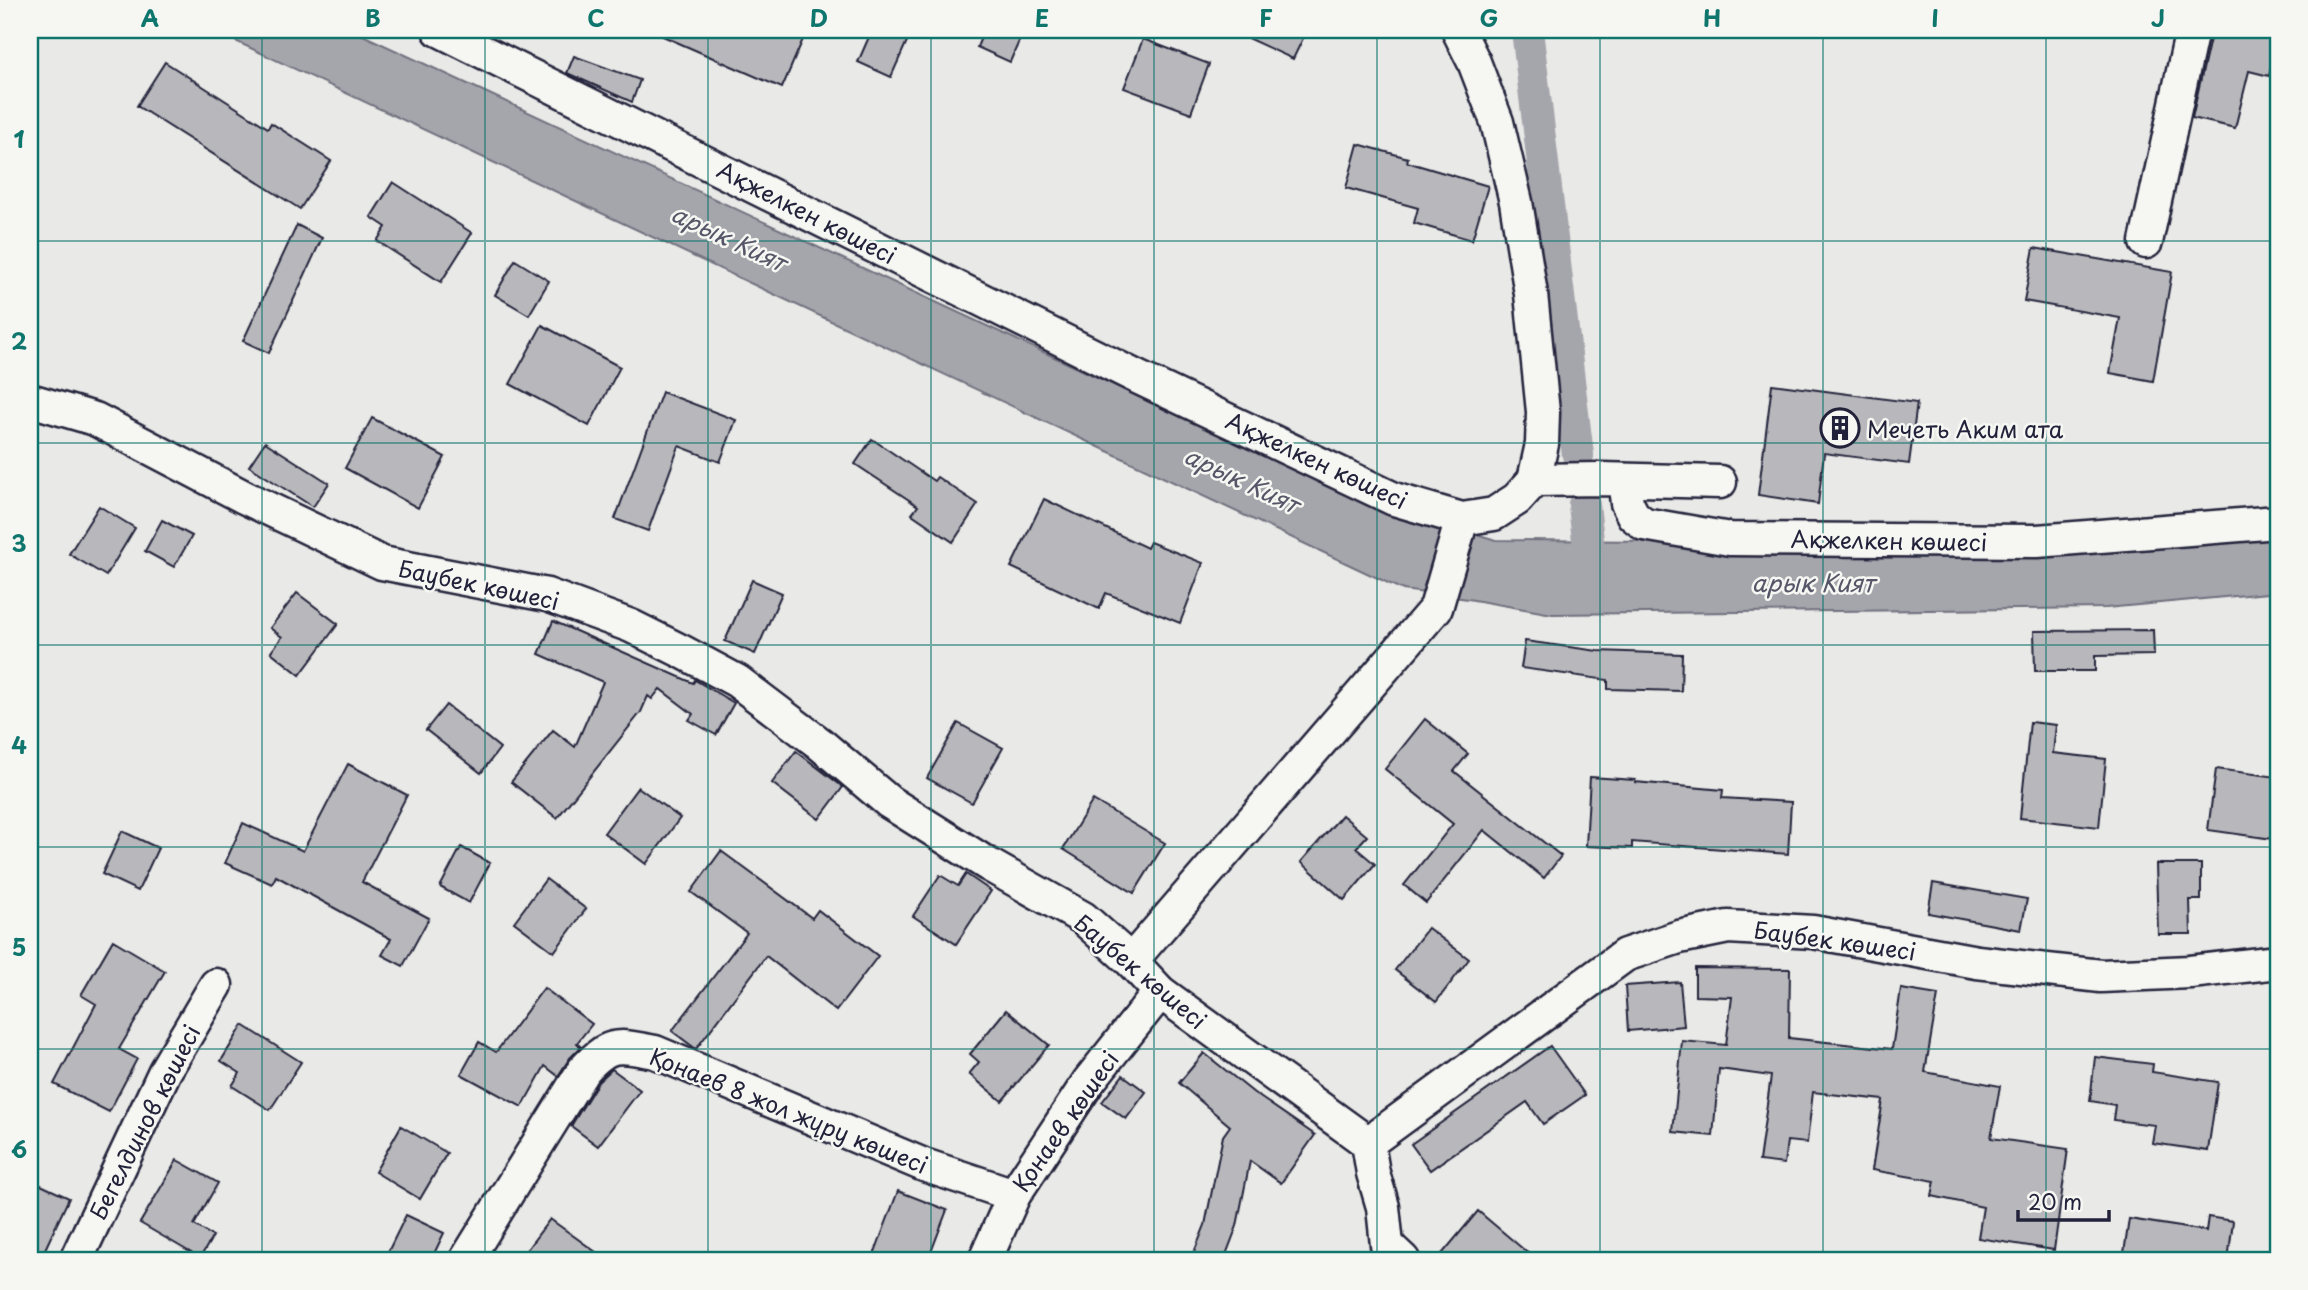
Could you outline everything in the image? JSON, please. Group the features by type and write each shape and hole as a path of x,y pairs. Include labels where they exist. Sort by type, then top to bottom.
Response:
{"street":[{"name":"Ақжелкен көшесі","path":"439,30 1137,377 1394,499 1461,522 1494,514 1517,499 1534,481"},
{"path":"1458,30 1497,122 1518,215 1531,294 1543,412 1542,444 1534,481 1720,482"},
{"path":"2146,242 2192,30"},
{"name":"Баубек көшесі","path":"30,400 95,419 244,497 382,563 547,595 631,626 737,681 819,743 889,802 989,865 1083,918 1131,961 1160,992 1368,1143 1625,955 1679,937 1728,927 1813,932 1977,962 2101,976 2190,972 2278,962"},
{"name":"Ақжелкен көшесі","path":"1624,480 1627,503 1633,515 1644,524 1730,539 2037,541 2278,522"},
{"path":"1131,961 1436,608 1461,522"},
{"name":"Бегелдинов көшесі","path":"76,1260 165,1071 216,985"},
{"name":"Қонаев көшесі","path":"985,1260 1014,1195 1089,1081 1160,992"},
{"name":"Қонаев 8 жол жүру көшесі","path":"466,1260 583,1071 597,1055 610,1047 632,1047 655,1052 924,1165 1014,1195"},
{"path":"1368,1143 1391,1255"}],"water":[{"name":"арык Кият","path":"212,30 352,30 1354,497 1496,540 1659,541 2026,557 2278,539 2278,592 2106,608 1552,614 1403,590"}],"building":[{"path":"649,30 807,30 782,88"},
{"path":"872,30 912,30 891,77 858,62"},
{"path":"984,30 1024,30 1010,62 977,47"},
{"path":"1230,30 1307,30 1293,59"},
{"path":"2212,30 2253,30 2278,36 2269,76 2249,71 2235,128 2192,118"},
{"path":"1143,39 1209,64 1191,113 1124,88"},
{"path":"574,56 640,80 632,102 567,73"},
{"path":"165,62 268,128 271,123 331,161 300,209 137,106"},
{"path":"1358,144 1488,186 1472,240 1414,223 1418,208 1346,188"},
{"path":"393,182 472,233 441,282 377,241 386,227 371,217"},
{"path":"297,225 322,238 269,353 243,341"},
{"path":"2034,248 2172,272 2153,381 2110,373 2120,318 2024,301"},
{"path":"515,260 549,281 529,315 495,295"},
{"path":"542,325 620,367 589,426 510,384"},
{"name":"Мечеть Аким ата","path":"1772,384 1917,403 1909,464 1824,453 1818,504 1758,495"},
{"path":"662,392 736,420 720,462 679,446 648,531 615,519"},
{"path":"372,418 445,457 418,508 345,468"},
{"path":"872,439 934,481 937,477 978,504 953,542 912,514 918,506 855,464"},
{"path":"265,442 329,483 313,507 249,466"},
{"path":"1044,499 1147,548 1150,542 1203,563 1180,623 1106,593 1099,609 1011,567"},
{"path":"99,506 135,528 106,576 69,554"},
{"path":"162,520 192,536 174,567 145,551"},
{"path":"752,580 782,593 755,654 725,641"},
{"path":"297,593 338,624 300,675 271,652 282,637 270,628"},
{"path":"553,621 693,683 695,680 734,703 716,735 689,720 693,714 660,689 652,699 648,696 641,712 557,818 511,782 553,730 575,747 603,682 539,654"},
{"path":"2153,630 2154,655 2095,656 2095,671 2035,671 2034,631"},
{"path":"1525,641 1598,651 1682,654 1681,691 1608,689 1608,680 1521,668"},
{"path":"446,705 500,748 481,773 426,730"},
{"path":"1425,719 1468,754 1454,771 1561,856 1544,878 1484,830 1426,903 1404,885 1453,824 1385,769"},
{"path":"2030,722 2056,725 2053,753 2106,759 2099,827 2020,818"},
{"path":"958,723 1003,748 972,803 927,778"},
{"path":"796,751 843,787 819,819 772,783"},
{"path":"348,764 407,795 362,882 429,918 403,966 382,955 391,939 276,876 272,884 225,863 243,823 303,851"},
{"path":"2216,769 2278,777 2273,839 2208,830"},
{"path":"1590,777 1723,790 1722,798 1791,802 1788,854 1632,842 1632,848 1586,846"},
{"path":"638,787 680,818 646,864 604,833"},
{"path":"1093,800 1165,843 1134,893 1063,849"},
{"path":"1342,815 1367,836 1356,848 1375,864 1344,900 1301,862"},
{"path":"122,831 158,848 138,891 102,874"},
{"path":"461,847 490,863 469,903 440,887"},
{"path":"721,851 812,918 818,910 878,956 836,1011 766,956 696,1049 672,1031 747,933 691,892"},
{"path":"2156,864 2201,864 2201,900 2190,900 2191,934 2158,934"},
{"path":"966,874 991,891 956,944 913,916 940,875 958,886"},
{"path":"546,879 586,909 554,952 514,922"},
{"path":"1933,883 2027,899 2021,930 1928,913"},
{"path":"1428,928 1469,959 1436,1002 1395,970"},
{"path":"113,940 165,971 119,1049 137,1059 109,1112 54,1084 96,1004 81,995"},
{"path":"1695,968 1790,969 1789,1038 1892,1049 1901,989 1938,995 1925,1072 2000,1086 1991,1138 2068,1149 2054,1250 1978,1238 1983,1207 1932,1196 1935,1181 1872,1170 1883,1100 1813,1092 1807,1143 1787,1141 1784,1164 1759,1161 1771,1076 1719,1069 1713,1136 1673,1132 1682,1041 1726,1045 1732,997 1695,996"},
{"path":"1680,982 1684,1026 1628,1031 1625,986"},
{"path":"544,988 592,1024 577,1043 581,1047 558,1076 545,1066 522,1107 461,1074 479,1042 496,1052"},
{"path":"1006,1010 1049,1045 1002,1101 969,1074 979,1062 970,1054"},
{"path":"243,1025 301,1062 270,1110 232,1086 240,1073 221,1061"},
{"path":"1550,1046 1585,1095 1543,1124 1527,1102 1430,1170 1411,1144"},
{"path":"1204,1053 1254,1093 1315,1135 1281,1183 1250,1161 1237,1226 1224,1260 1191,1260 1205,1225 1223,1136 1230,1126 1179,1083"},
{"path":"2095,1057 2153,1064 2152,1072 2218,1082 2208,1151 2152,1143 2155,1125 2113,1120 2115,1105 2090,1101"},
{"path":"612,1069 640,1090 598,1146 571,1126 598,1082"},
{"path":"1123,1075 1146,1092 1126,1119 1102,1102"},
{"path":"401,1126 447,1153 420,1199 375,1172"},
{"path":"177,1160 218,1183 194,1225 213,1236 200,1258 140,1223"},
{"path":"30,1180 69,1198 40,1260 30,1260"},
{"path":"898,1191 947,1210 928,1260 872,1260"},
{"path":"1478,1211 1536,1260 1437,1260"},
{"path":"406,1215 444,1233 431,1260 384,1260"},
{"path":"2208,1217 2233,1221 2228,1260 2123,1260 2129,1219 2206,1231"},
{"path":"550,1219 607,1260 519,1260"}],"waterway":[{"path":"1527,30 1578,455"},
{"path":"1584,505 1592,576"}],"place":[{"name":"Мечеть Аким ата","path":"1840,428"}]}
